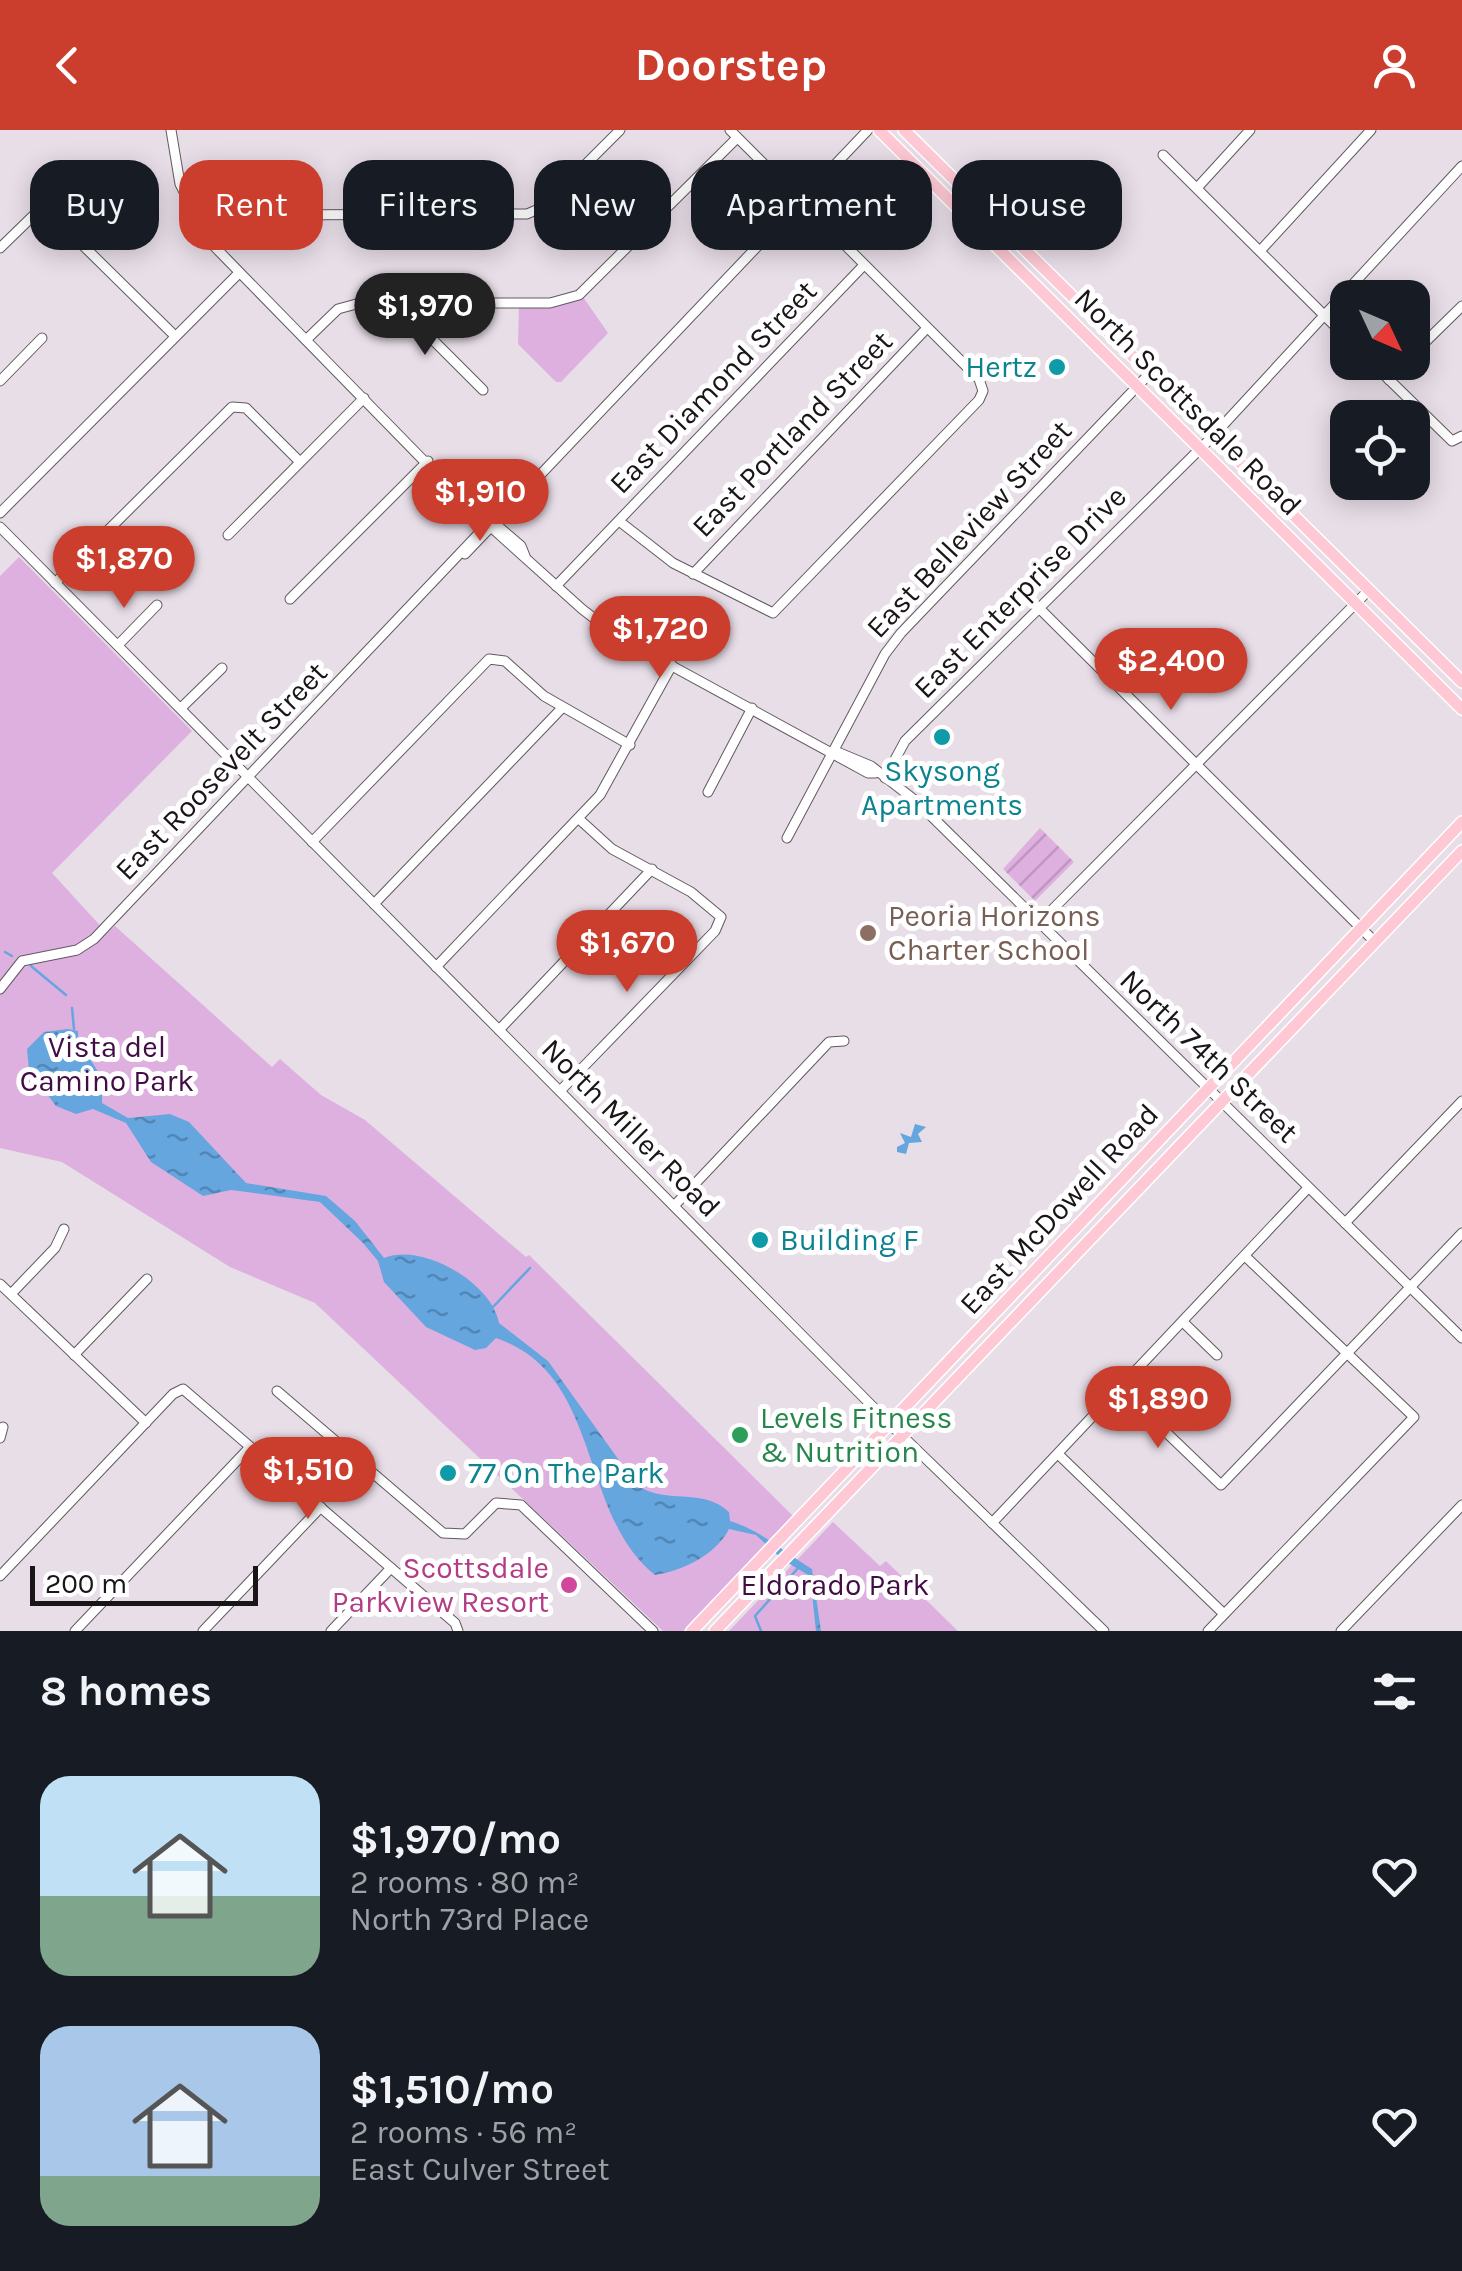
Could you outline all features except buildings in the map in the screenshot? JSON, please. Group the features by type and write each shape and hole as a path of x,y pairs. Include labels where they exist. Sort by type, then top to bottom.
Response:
{"main road":[{"name":"North Scottsdale Road","path":"879,130 1462,710"},
{"name":"North Scottsdale Road","path":"904,130 1462,682"},
{"name":"East McDowell Road","path":"692,1631 1462,822"},
{"name":"East McDowell Road","path":"715,1631 1462,851"}],"street":[{"name":"North 74th Street","path":"171,130 179,178"},
{"path":"323,215 527,214 544,206 620,130"},
{"name":"East Roosevelt Street","path":"840,160 868,130"},
{"path":"1197,188 1250,130"},
{"path":"1260,251 1371,130"},
{"path":"306,340 325,320 349,305 550,303 579,296 734,134 760,160"},
{"path":"1163,155 1330,322"},
{"path":"1200,449 1462,166"},
{"path":"0,248 30,218 44,211 175,336"},
{"name":"North 74th Street","path":"217,250 556,586 617,636 834,751 847,754 916,801 1462,1338"},
{"name":"East Roosevelt Street","path":"1,984 22,960 71,952 89,943 756,250"},
{"path":"620,521 652,550 773,613 979,400 983,391 979,379 849,250"},
{"name":"East Diamond Street","path":"556,586 864,265"},
{"path":"0,513 238,274"},
{"path":"414,304 420,327 483,390"},
{"path":"1430,337 1462,306"},
{"name":"East Portland Street","path":"693,574 927,328"},
{"path":"0,381 42,338"},
{"name":"East Belleview Street","path":"787,838 885,654 901,632 1150,374"},
{"path":"1388,380 1452,441 1462,436"},
{"path":"228,535 364,398"},
{"path":"55,583 237,406 246,408 300,462"},
{"name":"East Enterprise Drive","path":"886,778 905,741 1200,449"},
{"path":"290,599 428,462"},
{"name":"North Miller Road","path":"0,527 890,1424 1104,1631"},
{"path":"1039,924 1368,591"},
{"path":"118,645 157,605"},
{"path":"1039,608 1375,942"},
{"path":"312,842 484,662 495,657 562,708 630,744"},
{"path":"436,967 600,794 672,665"},
{"path":"181,708 222,668"},
{"path":"374,904 562,708"},
{"path":"708,792 752,708"},
{"path":"560,1091 715,931 721,918 692,892 612,849 579,818"},
{"path":"499,1030 652,869"},
{"path":"674,1206 829,1042 844,1042"},
{"path":"1344,1223 1462,1101"},
{"path":"992,1523 1308,1188"},
{"path":"11,1294 54,1248 64,1229"},
{"path":"1121,1388 1222,1485 1462,1233"},
{"path":"1208,1631 1414,1417 1246,1257"},
{"path":"74,1356 148,1280"},
{"path":"0,1284 146,1423"},
{"path":"1184,1323 1217,1355"},
{"path":"0,1576 178,1389 250,1447 458,1630"},
{"path":"277,1391 443,1533 465,1534 496,1502 521,1506 653,1631"},
{"path":"0,1438 4,1425"},
{"path":"74,1631 250,1447"},
{"path":"1058,1454 1224,1614"},
{"path":"1341,1631 1462,1505"},
{"path":"203,1631 320,1508"},
{"path":"330,1631 390,1568"}],"green space":[{"path":"581,294 608,333 561,382 556,382 518,344 519,303 551,303"},
{"name":"Vista del Camino Park","path":"19,557 192,731 52,873 107,933 115,926 272,1067 280,1059 321,1095 365,1120 526,1257 529,1255 793,1516 683,1631 663,1631 315,1303 230,1267 62,1162 0,1148 0,576"},
{"path":"1040,828 1074,862 1035,901 1003,869"},
{"name":"Eldorado Park","path":"833,1522 880,1566 886,1561 958,1631 729,1631"}],"water":[{"path":"78,1031 78,1040 102,1078 102,1103 128,1118 170,1114 189,1122 246,1183 326,1196 355,1221 384,1258 417,1256 435,1261 470,1281 494,1308 499,1323 548,1361 636,1484 659,1494 718,1504 729,1512 730,1521 763,1536 812,1569 821,1631 816,1631 810,1576 783,1560 756,1535 729,1529 716,1547 697,1560 655,1575 630,1549 613,1517 573,1413 555,1382 530,1356 496,1338 486,1348 475,1350 426,1327 384,1282 378,1261 363,1243 320,1202 231,1190 203,1196 151,1162 126,1123 93,1109 76,1114 56,1106 29,1070 27,1049 44,1032"},
{"path":"915,1124 926,1127 918,1134 922,1142 909,1143 906,1154 897,1152 897,1147 905,1143 900,1133 911,1137"}],"waterway":[{"path":"5,952 12,956"},
{"path":"31,966 66,995"},
{"path":"72,1008 74,1029"},
{"path":"493,1307 530,1268"},
{"path":"761,1631 755,1616 800,1566"}],"place":[{"name":"Hertz","path":"1057,367"},
{"name":"Skysong Apartments","path":"942,737"},
{"name":"Peoria Horizons Charter School","path":"868,933"},
{"name":"Building F","path":"760,1240"},
{"name":"Levels Fitness & Nutrition","path":"740,1435"},
{"name":"77 On The Park","path":"448,1473"},
{"name":"Scottsdale Parkview Resort","path":"569,1585"}]}
